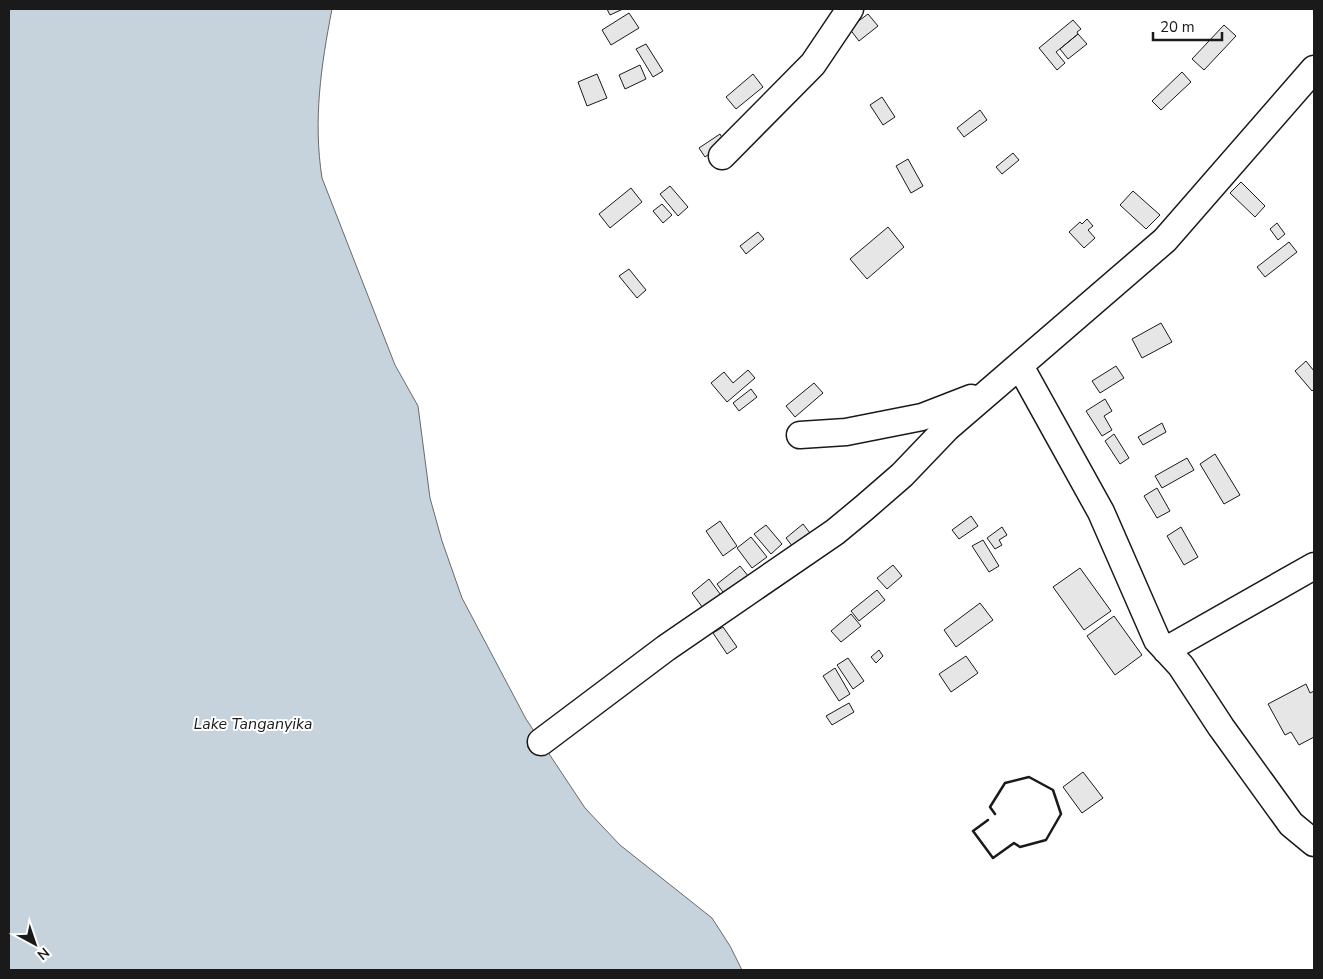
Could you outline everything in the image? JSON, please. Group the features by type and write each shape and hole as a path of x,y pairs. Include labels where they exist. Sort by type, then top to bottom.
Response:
{"street":[{"path":"722,156 813,64 850,9"},
{"path":"541,742 666,648 835,532 902,475 947,428 1165,240 1314,69"},
{"path":"1020,366 1101,512 1157,640 1182,666 1221,727 1291,824 1314,843"},
{"path":"800,435 846,432 922,417 989,391"},
{"path":"1166,650 1314,566"}],"water":[{"name":"Lake Tanganyika","path":"9,9 332,9 322,72 318,114 319,156 322,178 395,365 418,406 430,498 442,541 462,598 526,719 585,808 620,845 712,918 730,946 742,970 9,970"}],"building":[{"path":"607,9 623,9 610,15"},
{"path":"629,13 639,28 611,45 602,30"},
{"path":"868,14 878,26 859,41 849,28"},
{"path":"1073,20 1081,29 1077,32 1078,34 1056,52 1065,63 1057,70 1039,48"},
{"path":"1224,25 1236,36 1204,70 1192,59"},
{"path":"1078,34 1087,44 1068,59 1060,49"},
{"path":"646,44 663,71 653,77 636,49"},
{"path":"640,65 646,79 625,89 619,75"},
{"path":"1182,72 1191,82 1161,110 1152,101"},
{"path":"597,74 607,98 587,106 578,82"},
{"path":"753,74 763,87 736,109 726,97"},
{"path":"882,97 895,117 883,125 870,105"},
{"path":"980,110 987,120 964,137 957,128"},
{"path":"720,134 725,143 705,157 699,148"},
{"path":"1013,153 1019,160 1002,174 996,167"},
{"path":"908,159 923,186 911,193 896,166"},
{"path":"1241,182 1265,206 1255,217 1230,193"},
{"path":"670,186 688,207 678,216 660,194"},
{"path":"631,188 642,202 610,228 599,214"},
{"path":"1133,191 1160,215 1146,229 1120,205"},
{"path":"662,204 672,215 663,223 653,211"},
{"path":"1087,219 1093,226 1088,230 1095,238 1084,248 1069,232 1080,222 1082,224"},
{"path":"1277,223 1285,234 1278,240 1270,229"},
{"path":"888,227 904,247 867,279 850,259"},
{"path":"758,232 764,239 746,254 740,246"},
{"path":"1289,242 1297,252 1265,277 1257,267"},
{"path":"629,269 646,290 637,298 619,276"},
{"path":"1161,323 1172,342 1142,358 1132,339"},
{"path":"1306,361 1314,371 1314,389 1312,391 1295,371"},
{"path":"1116,366 1124,378 1100,393 1092,381"},
{"path":"748,370 755,378 727,402 711,383 724,372 733,383"},
{"path":"814,383 823,393 795,417 786,406"},
{"path":"751,389 757,397 739,411 733,403"},
{"path":"1105,399 1112,411 1104,416 1112,430 1102,436 1086,411"},
{"path":"1162,423 1166,432 1143,445 1138,437"},
{"path":"1114,434 1129,458 1120,464 1105,441"},
{"path":"1215,454 1240,495 1224,504 1200,464"},
{"path":"1187,458 1194,470 1162,488 1155,476"},
{"path":"1157,488 1170,511 1157,518 1144,496"},
{"path":"971,516 978,526 959,539 952,530"},
{"path":"720,521 737,546 723,556 706,531"},
{"path":"803,524 810,533 793,547 786,538"},
{"path":"766,525 782,544 771,554 754,534"},
{"path":"1002,527 1007,535 999,540 1002,545 995,549 987,538"},
{"path":"1181,527 1198,557 1184,565 1167,536"},
{"path":"751,537 767,557 752,568 737,548"},
{"path":"983,540 999,566 989,572 972,546"},
{"path":"893,565 902,576 887,589 877,578"},
{"path":"740,566 749,577 726,596 717,584"},
{"path":"1080,568 1111,611 1084,630 1053,587"},
{"path":"709,579 726,602 708,615 692,593"},
{"path":"877,590 885,600 859,621 851,611"},
{"path":"980,603 993,620 956,647 944,630"},
{"path":"851,614 861,626 841,642 831,631"},
{"path":"1114,616 1142,655 1115,675 1087,636"},
{"path":"723,627 737,647 727,654 713,633"},
{"path":"879,650 883,656 876,663 871,657"},
{"path":"966,656 978,673 951,692 939,674"},
{"path":"848,658 864,681 853,689 837,665"},
{"path":"835,668 850,694 839,701 823,676"},
{"path":"1306,684 1310,693 1314,691 1314,737 1299,745 1291,732 1285,735 1268,704"},
{"path":"849,703 854,712 832,725 826,716"},
{"path":"1083,772 1103,798 1082,813 1063,787"}],"wall":[{"path":"988,820 973,831 993,858 1014,843 1020,847 1046,840 1061,814 1053,790 1029,777 1005,783 990,807 995,814"}]}
